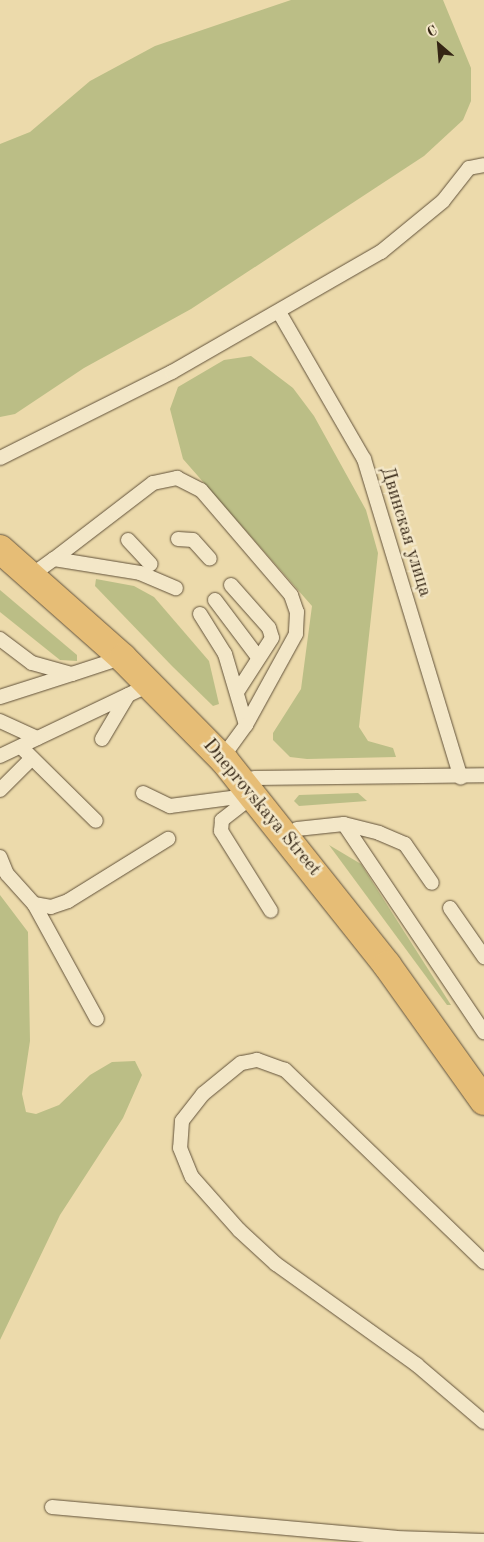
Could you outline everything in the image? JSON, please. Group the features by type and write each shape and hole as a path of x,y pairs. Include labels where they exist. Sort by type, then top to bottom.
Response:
{"main road":[{"name":"Dneprovskaya Street","path":"0,534 47,564 127,654 146,685 296,829 484,1083"},
{"name":"Dneprovskaya Street","path":"0,548 127,654"},
{"name":"Dneprovskaya Street","path":"146,685 229,748 254,787 387,965 484,1101"}],"lane":[{"path":"0,458 96,412 278,312 381,252 443,201 469,168 483,164"},
{"name":"Двинская улица","path":"278,312 364,460 461,778"},
{"path":"47,564 153,483 177,478 201,490 291,595 297,612 296,634 246,726 229,748"},
{"path":"178,539 192,540 210,559"},
{"path":"128,540 176,588"},
{"path":"47,564 152,563"},
{"path":"232,586 269,628 272,638 237,692"},
{"path":"215,600 258,657"},
{"path":"200,614 225,654 246,726"},
{"path":"0,639 32,663 72,674"},
{"path":"0,697 127,654"},
{"path":"0,756 146,685"},
{"path":"102,739 146,685"},
{"path":"0,721 37,738"},
{"path":"20,746 96,822"},
{"path":"0,790 32,758"},
{"path":"143,794 170,806 254,787 461,778 484,775"},
{"path":"254,787 222,820 221,831 271,911"},
{"path":"344,824 484,1032"},
{"path":"296,829 344,824 405,844 432,883"},
{"path":"34,904 52,907 68,901 168,839"},
{"path":"0,857 7,874 34,904 97,1019"},
{"path":"450,908 484,958"},
{"path":"484,1262 285,1070 257,1060 241,1063 203,1094 182,1121 180,1148 192,1177 239,1230 276,1264 417,1364 484,1422"},
{"path":"52,1507 386,1537 484,1541"}],"green space":[{"path":"291,0 443,0 471,68 471,101 463,120 424,156 191,309 84,368 15,414 0,417 0,144 30,132 90,81 155,46"},
{"path":"251,356 293,388 314,416 366,510 378,553 359,727 368,741 393,748 396,757 307,759 290,757 273,740 273,733 301,689 312,606 183,459 170,409 178,387 224,360"},
{"path":"96,579 134,586 154,597 209,661 219,704 213,706 172,666 95,586"},
{"path":"0,590 77,655 77,661 60,660 0,612"},
{"path":"358,793 367,801 299,806 294,801 299,795"},
{"path":"329,845 361,864 451,1005 447,1005"},
{"path":"0,895 28,932 30,1041 22,1094 26,1112 36,1114 59,1105 90,1075 112,1062 135,1061 142,1075 123,1118 60,1215 0,1340"}]}
